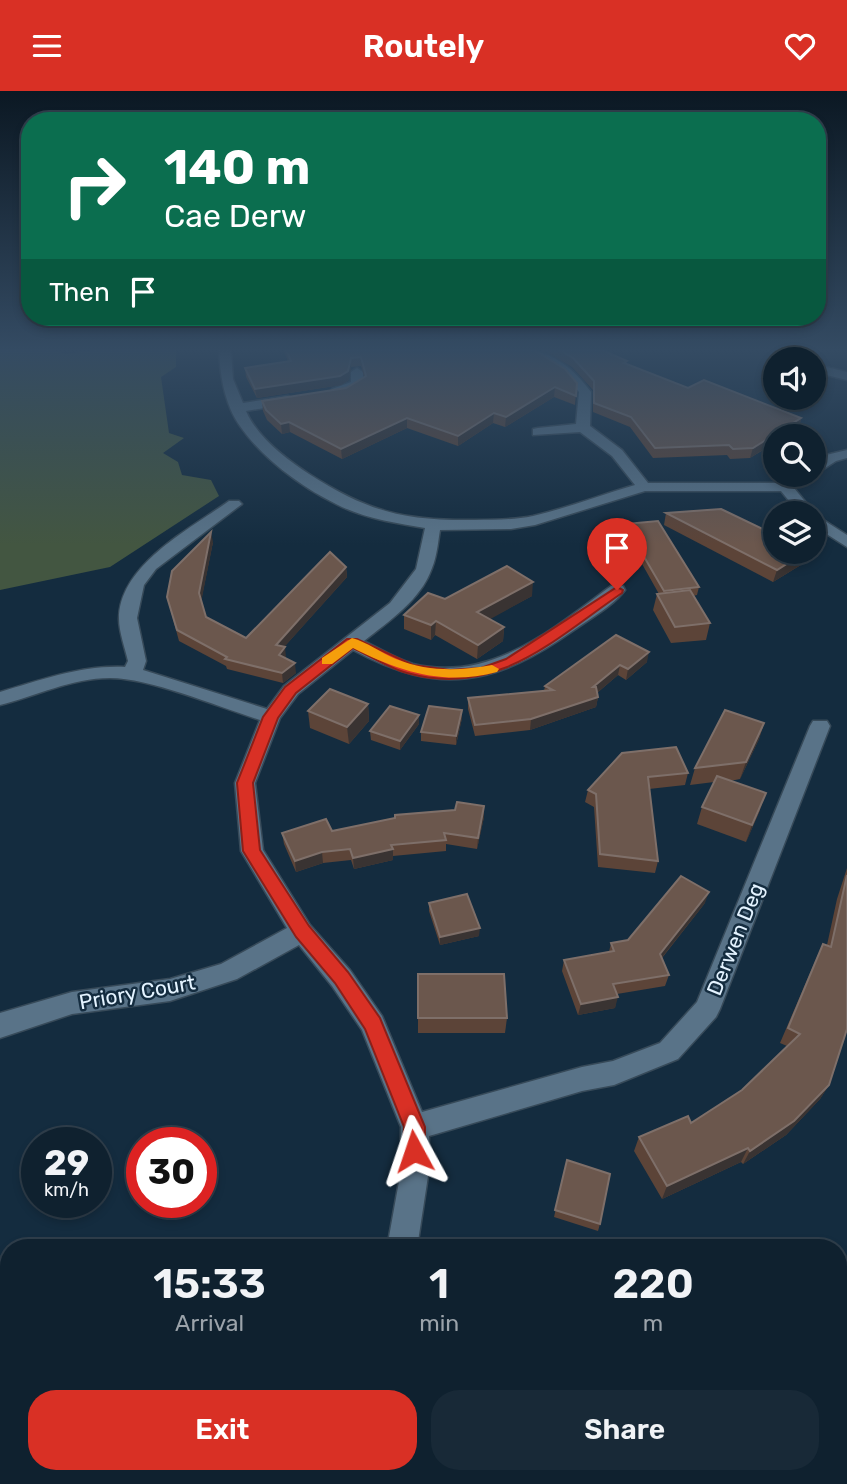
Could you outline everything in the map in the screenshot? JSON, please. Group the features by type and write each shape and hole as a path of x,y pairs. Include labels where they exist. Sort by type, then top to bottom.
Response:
{"street":[{"path":"240,415 245,424 285,465 341,501 383,516 433,525 485,526 535,520 644,487 763,487"},
{"path":"583,428 584,415"},
{"path":"538,432 583,428 612,446 627,461 644,487"},
{"path":"826,462 847,454"},
{"path":"785,487 797,501"},
{"path":"132,673 137,661 128,618 136,585 150,566 234,504"},
{"path":"404,1239 414,1176 415,1127 373,1024 341,978 302,932 251,851 245,783 271,717 290,690 396,607 414,586 424,569 433,525"},
{"path":"826,527 847,542"},
{"path":"352,642 410,669 450,675 483,672 511,662 617,590"},
{"path":"0,699 65,679 107,672 132,673 271,717"},
{"name":"Derwen Deg","path":"415,1127 582,1079 614,1073 668,1051 707,1009 820,726"},
{"name":"Priory Court","path":"2,1020 72,1003 170,990 228,972 302,932"}],"green space":[{"path":"0,415 166,415 169,433 184,438 163,453 178,462 182,475 211,480 219,496 110,567 0,590"}],"building":[{"path":"271,415 491,415 458,436 407,418 341,449 289,422 281,424"},
{"path":"626,415 793,415 801,418 791,424 763,424 763,442 753,448 733,449 729,445 655,448 631,417"},
{"path":"721,509 763,529 763,563 666,513"},
{"path":"658,521 699,587 664,591 625,524"},
{"path":"211,532 199,593 206,617 246,638 330,552 346,567 276,645 285,647 279,655 295,663 282,673 225,659 227,657 177,630 167,597 172,571"},
{"path":"765,564 786,564 777,570"},
{"path":"507,566 533,582 477,612 504,627 478,645 436,621 431,625 404,615 428,593 445,599"},
{"path":"690,590 710,623 675,627 657,594"},
{"path":"616,635 649,652 628,669 620,665 593,687 596,687 598,697 531,719 475,725 468,698 553,690 545,686"},
{"path":"330,689 368,704 347,727 308,711"},
{"path":"390,706 419,715 400,741 370,731"},
{"path":"429,706 462,710 456,736 421,732"},
{"path":"725,710 764,723 746,762 695,768"},
{"path":"676,747 688,773 648,777 658,861 600,854 596,794 588,790 622,753"},
{"path":"717,776 766,793 752,825 702,807"},
{"path":"457,802 484,806 478,838 444,833 446,840 391,845 393,849 353,858 350,849 322,852 295,861 282,833 326,819 332,831 395,818 395,815 455,810"},
{"path":"847,875 847,1029 829,1085 794,1121 750,1151 748,1148 667,1186 639,1137 688,1116 691,1123 742,1090 800,1034 788,1028 823,944 831,947"},
{"path":"681,876 709,892 660,954 669,975 613,984 618,997 581,1004 564,960 614,951 611,943 628,940"},
{"path":"467,894 480,928 440,937 429,903"},
{"path":"418,974 504,974 507,1018 418,1018"},
{"path":"567,1160 610,1174 600,1224 555,1210"}],"slow traffic":[{"path":"327,661 352,642 392,662 429,673 467,674 492,669"}],"route":[{"path":"414,1151 415,1127 373,1024 341,978 302,932 251,851 245,783 271,717 290,690 352,642 410,669 450,675 483,672 511,662 617,590"}]}
